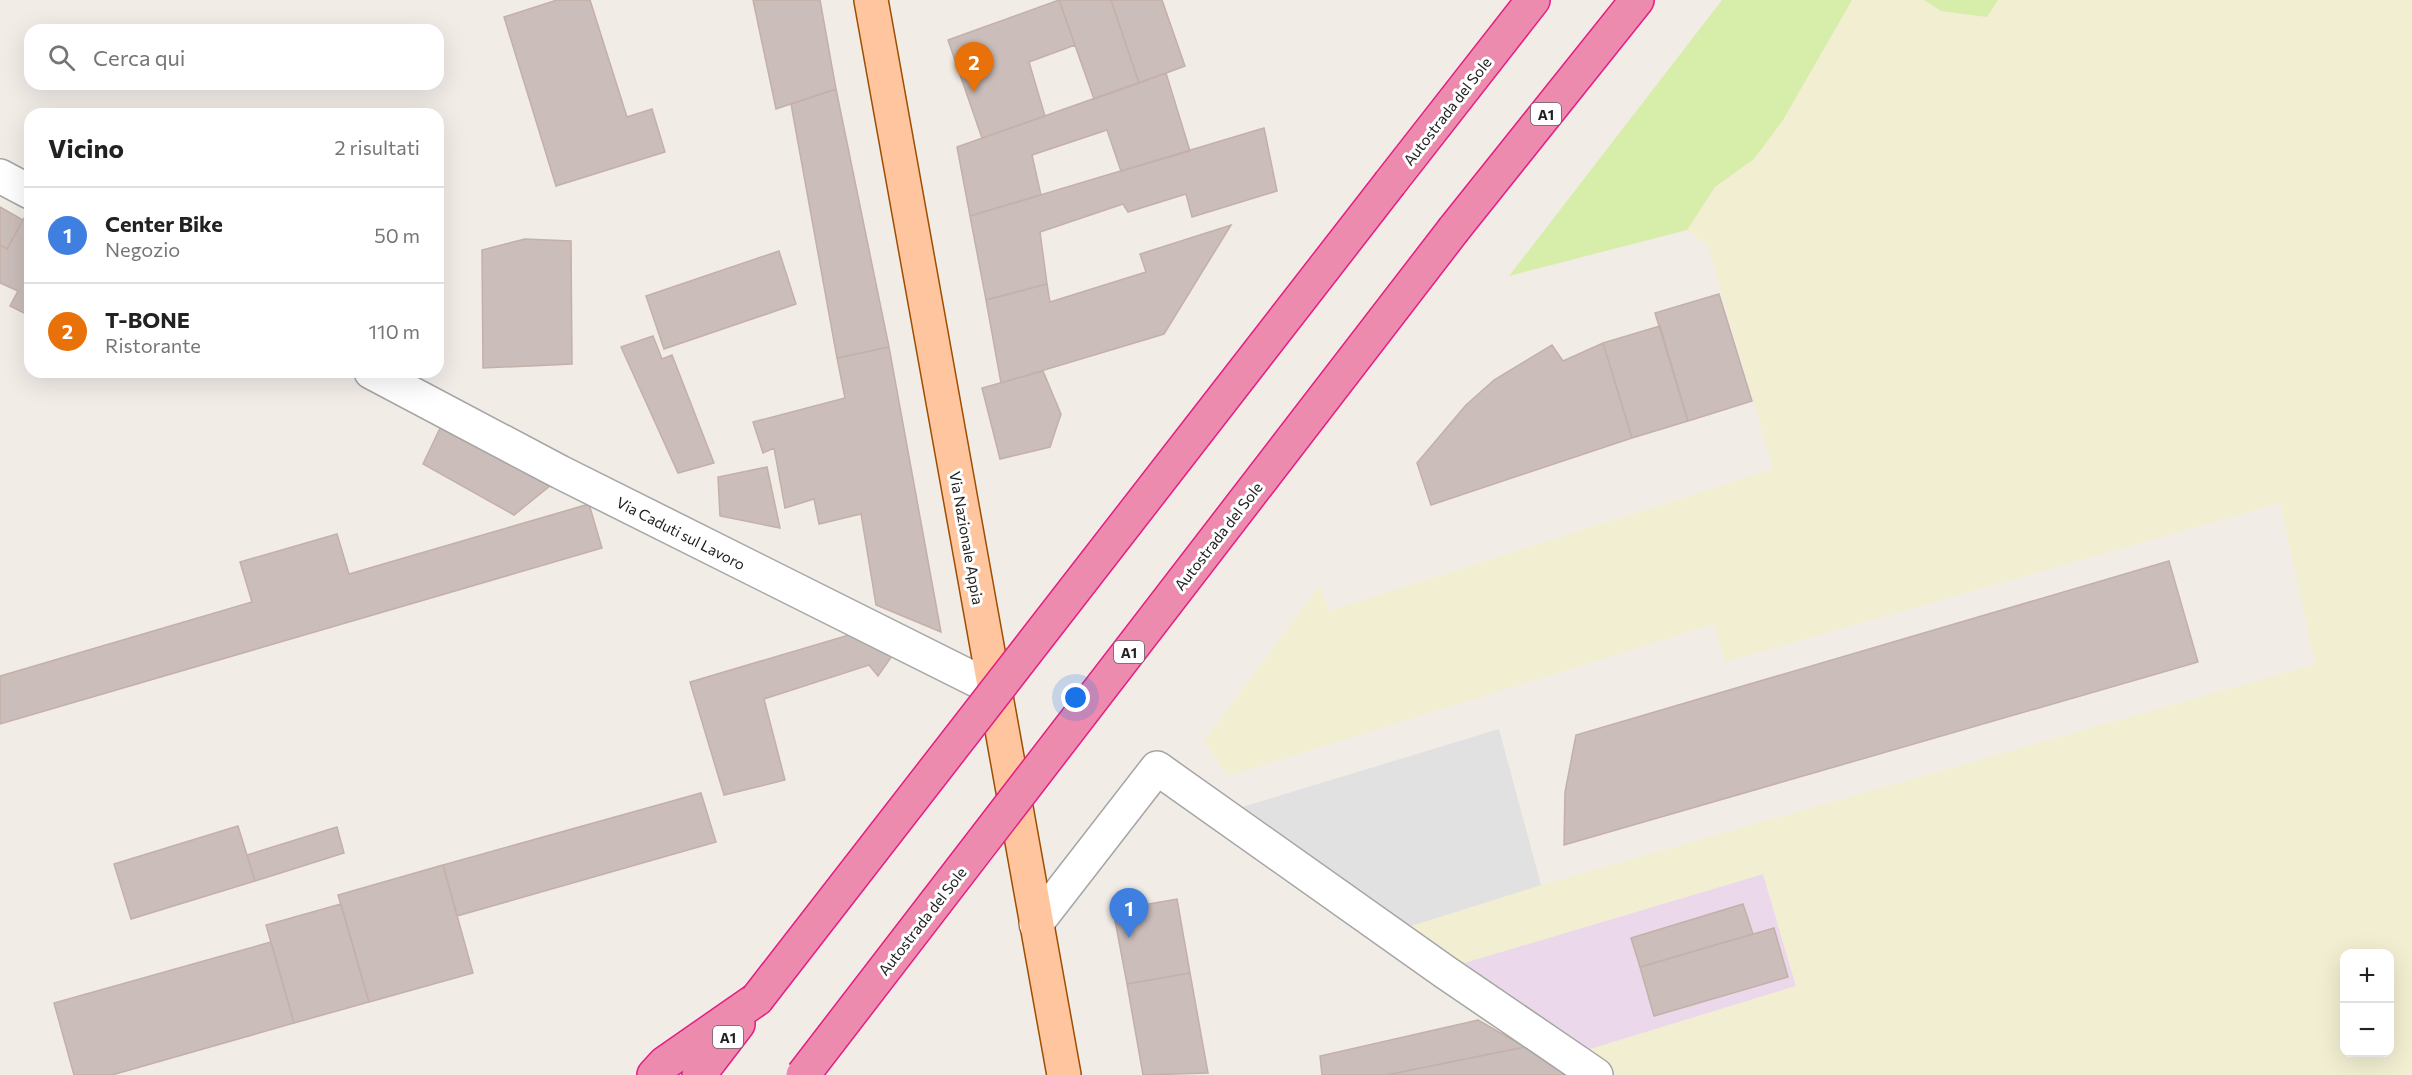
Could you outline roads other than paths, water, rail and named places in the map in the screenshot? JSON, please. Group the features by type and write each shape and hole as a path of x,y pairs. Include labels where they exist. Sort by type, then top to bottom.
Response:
{"highway":[{"name":"Autostrada del Sole","path":"699,1075 1533,0"},
{"name":"Autostrada del Sole","path":"803,1075 1454,229 1637,0"},
{"path":"654,1075 665,1063 757,999"}],"main road":[{"name":"Via Nazionale Appia","path":"871,0 1064,1075"}],"street":[{"path":"0,176 24,189"},
{"name":"Via Caduti sul Lavoro","path":"382,378 560,472 994,689"},
{"path":"1036,924 1157,768 1445,972 1596,1075"}],"place":[{"name":"T-BONE","path":"974,92"},
{"name":"Center Bike","path":"1129,938"}]}
